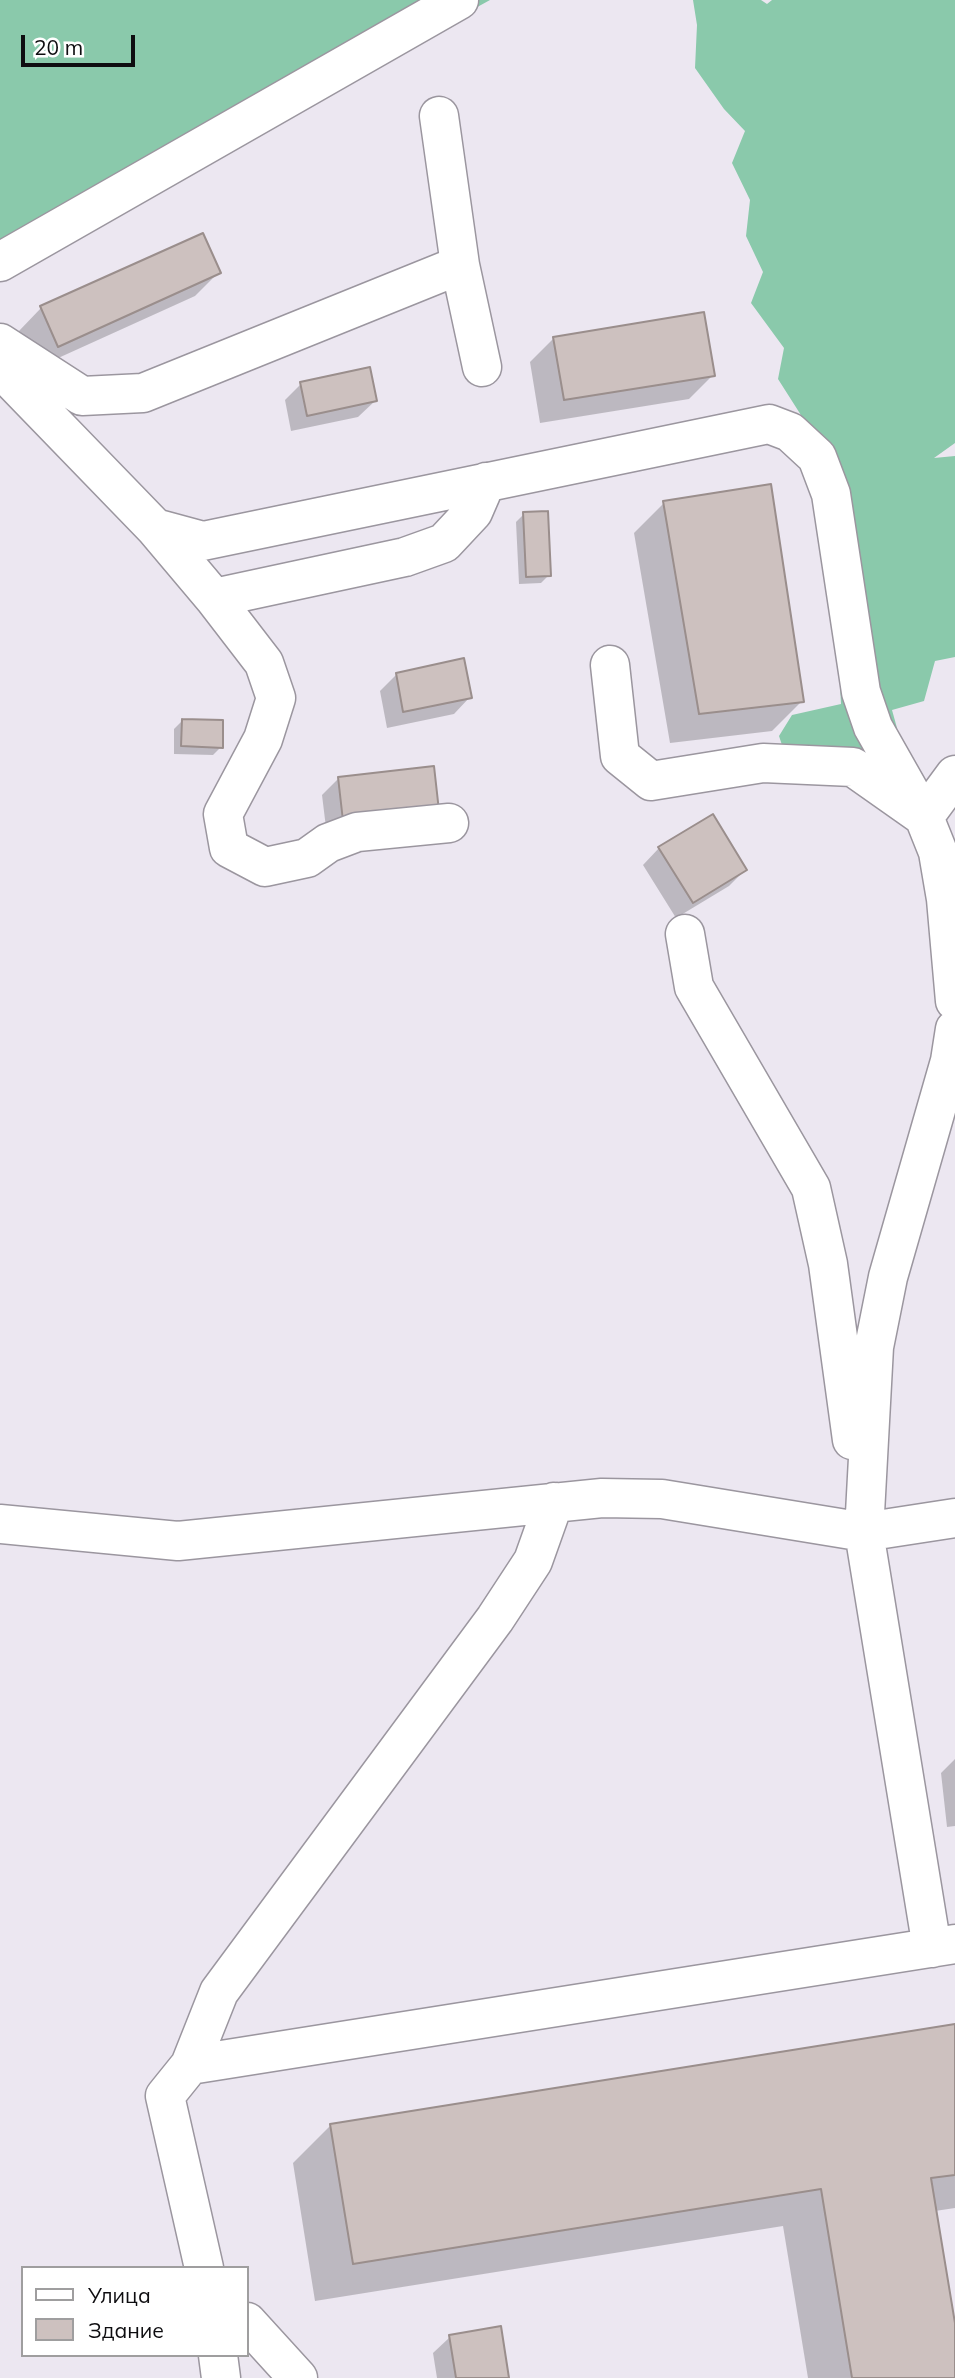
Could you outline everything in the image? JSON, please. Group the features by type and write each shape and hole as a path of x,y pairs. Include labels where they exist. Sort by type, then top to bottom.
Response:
{"lane":[{"path":"0,262 459,0"},
{"path":"439,116 460,265 482,367"},
{"path":"0,343 82,396 143,394 460,265"},
{"path":"0,368 155,528 214,597 264,663 276,698 263,739 223,814 229,848 265,867 307,858 328,843 357,832 449,823"},
{"path":"155,528 203,541 769,424 790,432 817,457 831,494 861,692 873,727 924,817 938,852 946,900 955,1001"},
{"path":"214,597 405,557 444,543 473,512 486,482"},
{"path":"610,665 620,756 651,781 762,764 853,767 924,817"},
{"path":"924,817 955,775"},
{"path":"190,2065 944,1946 864,1532 828,1264 811,1188 694,987 685,934"},
{"path":"864,1532 874,1347 888,1277 950,1061 955,1029"},
{"path":"0,1524 178,1541 602,1498 662,1499 864,1532 955,1518"},
{"path":"204,2266 165,2096 190,2065 219,1993 495,1619 533,1561 554,1502"},
{"path":"248,2323 298,2378"},
{"path":"218,2357 221,2378"}],"green space":[{"path":"0,0 490,0 0,271"},
{"path":"693,0 761,0 767,4 772,0 955,0 955,443 934,458 955,456 955,657 935,661 924,701 892,710 897,728 888,738 877,761 785,754 779,736 792,715 841,704 839,664 806,423 778,379 784,348 751,303 763,272 746,236 750,200 732,163 745,131 724,109 695,68 697,25"}],"building":[{"path":"203,233 221,273 58,347 40,306"},
{"path":"704,312 715,376 564,400 553,337"},
{"path":"370,367 377,401 307,416 300,382"},
{"path":"771,484 804,702 699,714 663,501"},
{"path":"548,511 551,576 526,577 523,512"},
{"path":"464,658 472,698 403,712 396,673"},
{"path":"182,719 223,720 223,748 181,746"},
{"path":"434,766 439,811 343,821 338,777"},
{"path":"713,814 747,870 693,903 658,847"},
{"path":"955,2024 955,2175 931,2178 955,2323 955,2378 852,2378 821,2189 353,2264 330,2124"},
{"path":"501,2326 509,2378 456,2378 449,2335"}]}
